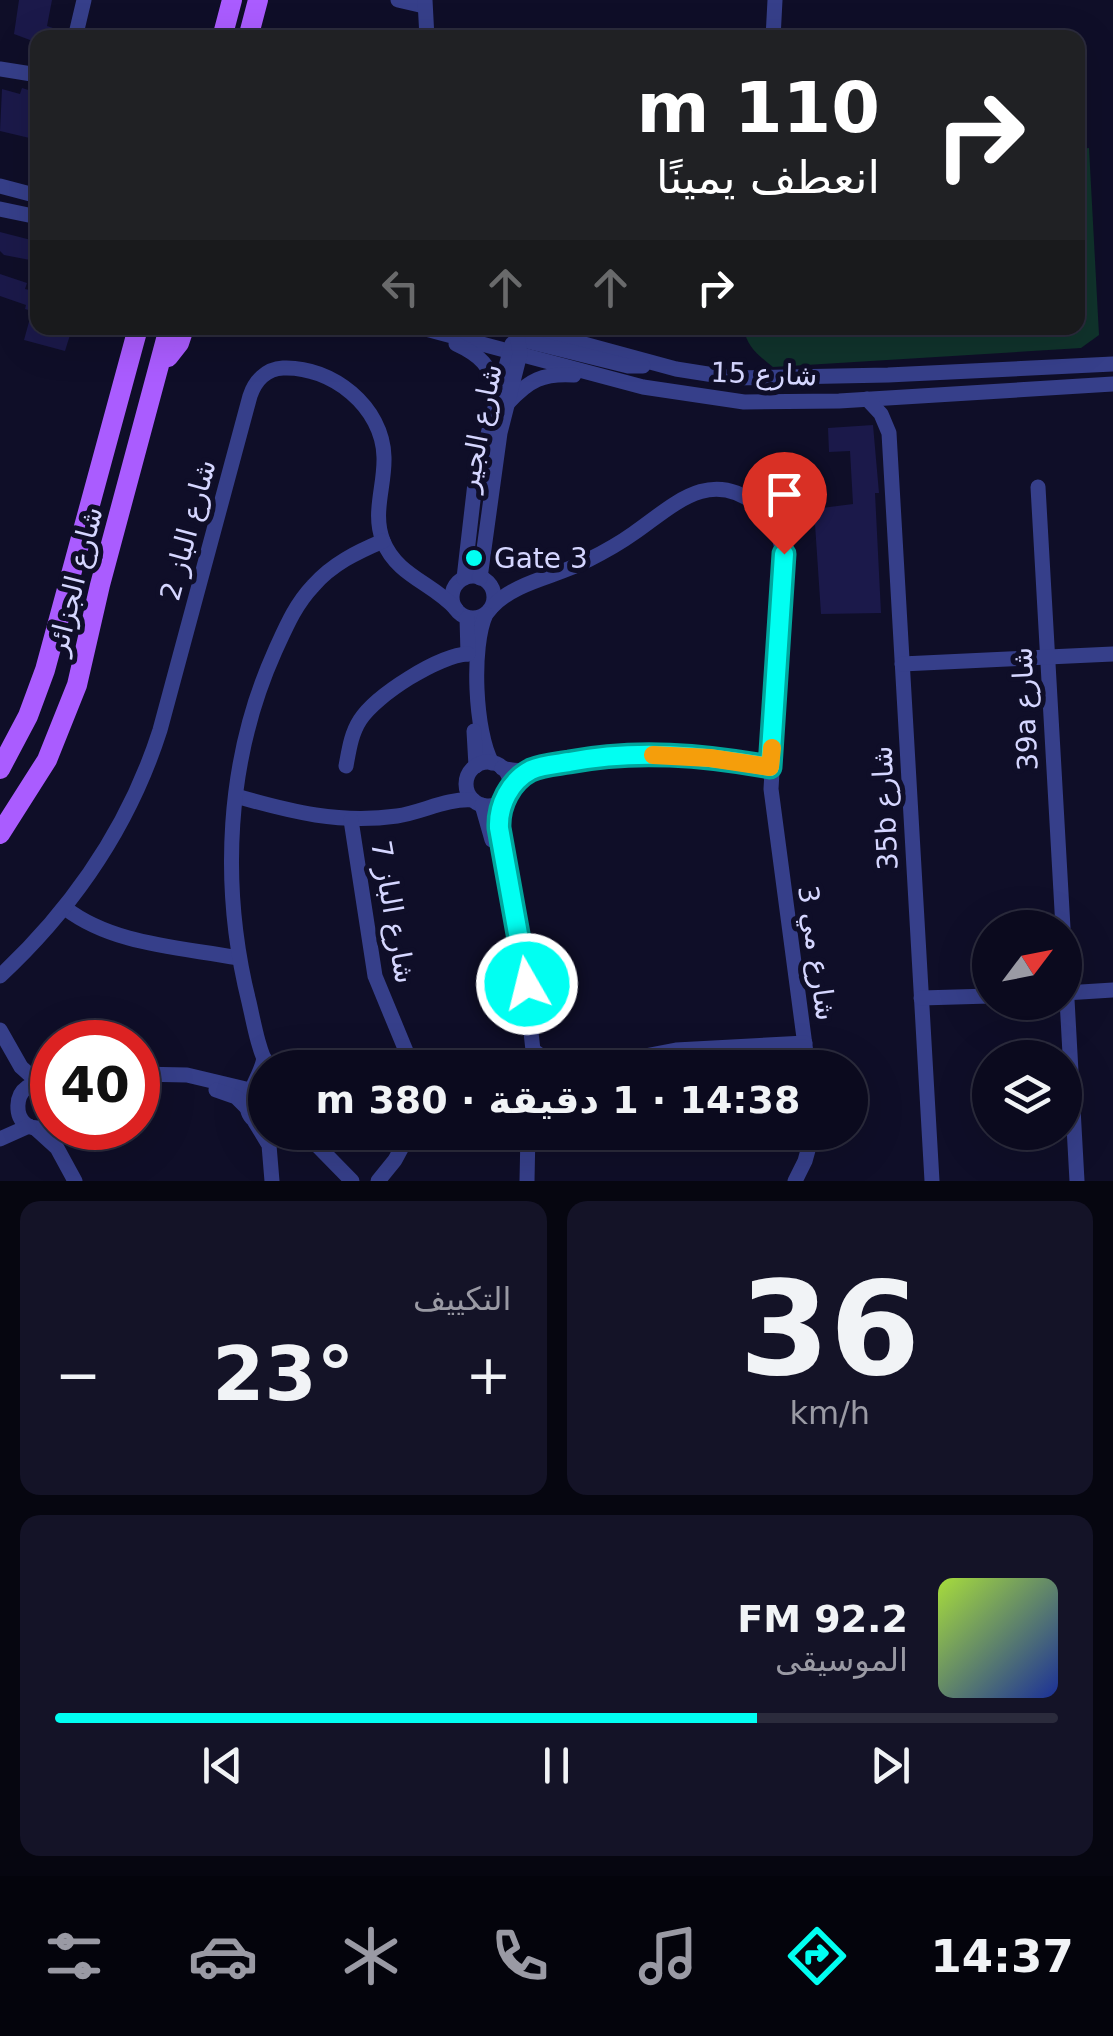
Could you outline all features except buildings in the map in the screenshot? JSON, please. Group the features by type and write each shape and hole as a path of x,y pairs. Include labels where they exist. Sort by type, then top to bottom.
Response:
{"main road":[{"path":"250,30 258,0"},
{"name":"شارع الجزائر","path":"0,769 38,694 76,519 136,335"},
{"name":"شارع الجزائر","path":"0,834 46,760 77,685 167,335"},
{"path":"160,366 181,335"}],"street":[{"path":"76,30 84,0"},
{"path":"398,0 424,3 426,30"},
{"path":"773,30 775,0"},
{"path":"0,69 30,75"},
{"path":"0,186 30,194"},
{"path":"0,209 30,215"},
{"path":"443,335 482,358 494,377 501,400 541,376 598,376"},
{"name":"شارع 15","path":"462,335 517,340 733,378 1113,364"},
{"name":"شارع 15","path":"517,340 598,376 744,402 867,400 1113,384"},
{"name":"شارع الجير","path":"473,581 467,533 482,454 517,340"},
{"name":"شارع الباز 2","path":"0,976 65,908 110,843 146,772 250,396 267,372 289,368 333,380 369,411 384,453 378,504 383,541"},
{"path":"888,375 890,398"},
{"path":"889,433 897,413 911,396"},
{"name":"شارع الجير","path":"473,581 485,540 501,400"},
{"path":"867,400 881,414 889,433"},
{"name":"35b شارع","path":"889,433 932,1181"},
{"name":"39a شارع","path":"1038,487 1062,910"},
{"name":"شارع مي 3","path":"513,590 583,563 692,493 720,490 749,499 776,528 784,554 770,767 775,834 805,1042 676,1050"},
{"path":"467,533 473,539 485,540"},
{"path":"263,1050 238,958 231,877 236,796 254,701 296,608 328,571 383,541 409,575 461,614 489,610 513,590"},
{"path":"434,591 473,581 513,590"},
{"path":"473,581 494,597 479,634 484,769 467,791 478,803 491,831 507,908 523,1050"},
{"path":"473,581 452,596 461,614 484,769"},
{"path":"346,766 354,732 376,703 437,663 468,654"},
{"path":"902,664 1113,654"},
{"path":"444,802 484,769 532,770 633,754 710,758 770,767"},
{"path":"484,769 508,778 499,828 520,934 533,1050"},
{"path":"236,796 301,815 350,820 403,815 444,802 492,806 532,770"},
{"name":"شارع الباز 7","path":"350,820 375,976 406,1050"},
{"path":"65,908 91,926 120,936 238,958"},
{"path":"1082,991 1113,990"},
{"path":"921,998 972,997"},
{"path":"1068,1020 1077,1181"},
{"path":"0,1030 16,1060 30,1071"},
{"path":"805,1042 806,1050"},
{"path":"16,1060 20,1118 30,1126"},
{"path":"160,1074 248,1085"},
{"path":"160,1084 203,1087 230,1094 248,1109"},
{"path":"0,1127 30,1087"},
{"path":"246,1107 248,1103"},
{"path":"0,1138 30,1128"},
{"path":"58,1150 62,1154"},
{"path":"61,1150 75,1181"},
{"path":"322,1150 352,1181"},
{"path":"335,1150 365,1181"},
{"path":"378,1181 400,1150"},
{"path":"527,1181 528,1150"},
{"path":"536,1181 537,1150"},
{"path":"794,1181 808,1150"},
{"path":"270,1151 272,1181"}],"green space":[{"path":"1085,148 1089,148 1099,335 1081,348 773,367 750,345 745,335 1085,335"}],"slow traffic":[{"path":"653,755 770,767 772,748"}],"place":[{"name":"Gate 3","path":"474,558"}],"route":[{"path":"527,984 499,828 499,813 509,790 532,770 616,755 710,758 770,767 784,554"}]}
